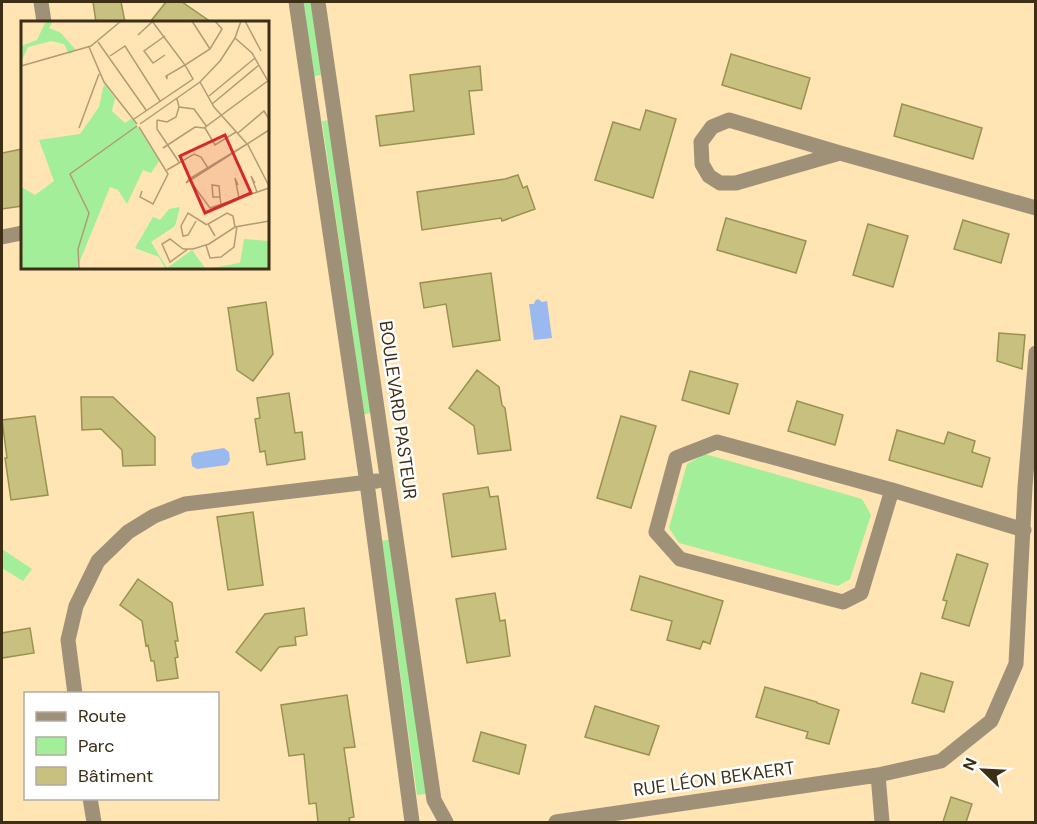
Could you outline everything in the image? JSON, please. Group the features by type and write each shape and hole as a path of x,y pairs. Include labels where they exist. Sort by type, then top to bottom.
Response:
{"street":[{"path":"40,2 44,21"},
{"path":"296,2 367,483 412,822"},
{"name":"BOULEVARD PASTEUR","path":"318,2 434,800 446,822"},
{"path":"840,153 736,183 720,183 709,176 702,164 701,142 712,128 729,120 1035,208"},
{"path":"2,237 21,233"},
{"name":"RUE LÉON BEKAERT","path":"555,822 879,775 941,761 991,721 1016,664 1024,530 1030,488 1035,353"},
{"path":"892,490 861,593 843,602 680,559 656,532 676,458 717,441 892,490 1024,530"},
{"path":"75,692 68,640 76,606 98,561 128,532 154,516 184,504 388,480"},
{"path":"879,775 882,822"},
{"path":"90,800 94,822"}],"green space":[{"path":"303,2 311,2 321,75 314,76"},
{"path":"330,120 372,413 364,414 322,121"},
{"path":"705,454 862,499 871,515 850,579 838,586 679,543 669,528 687,464"},
{"path":"391,539 426,794 417,795 382,541"},
{"path":"2,549 32,569 23,581 2,568"}],"water":[{"path":"538,299 542,302 547,301 552,338 534,340 529,304 534,304"},
{"path":"224,448 229,452 230,460 227,465 197,469 192,466 191,457 194,453"}],"building":[{"path":"93,2 121,2 125,21 96,21"},
{"path":"166,2 182,2 210,21 151,21"},
{"path":"731,54 810,78 801,109 722,85"},
{"path":"480,66 482,90 469,91 474,134 380,146 376,116 414,111 410,75"},
{"path":"902,104 982,128 973,159 894,136"},
{"path":"646,110 676,119 653,198 595,180 613,122 640,130"},
{"path":"21,149 21,206 2,209 2,153"},
{"path":"518,175 523,188 527,186 535,209 502,221 501,218 422,230 417,192"},
{"path":"726,218 806,241 796,273 717,250"},
{"path":"963,220 1009,234 1001,263 954,249"},
{"path":"868,224 908,236 893,287 853,275"},
{"path":"491,273 500,340 453,347 446,304 424,308 420,283"},
{"path":"266,302 273,354 253,381 237,370 228,308"},
{"path":"999,333 1025,335 1022,369 997,361"},
{"path":"477,370 499,387 502,405 505,408 511,450 478,454 474,426 449,408"},
{"path":"690,371 738,384 729,414 682,400"},
{"path":"289,393 295,433 302,432 305,459 267,465 265,451 260,452 255,419 260,418 257,398"},
{"path":"81,397 113,397 155,437 155,465 123,466 122,450 101,429 82,430"},
{"path":"797,401 843,415 835,445 788,431"},
{"path":"35,416 48,495 11,500 2,420"},
{"path":"621,416 656,426 631,508 597,498"},
{"path":"897,430 944,444 948,432 975,441 972,452 990,458 982,487 889,460"},
{"path":"488,487 490,497 498,496 506,549 452,557 443,494"},
{"path":"253,512 263,585 228,590 217,517"},
{"path":"957,554 988,564 969,626 942,618 947,601 943,600"},
{"path":"640,576 723,601 710,644 703,641 700,649 667,640 672,621 631,610"},
{"path":"138,579 172,603 178,641 175,641 178,657 175,658 178,678 157,681 154,661 151,661 148,645 146,646 142,621 120,605"},
{"path":"495,593 500,621 505,620 510,656 467,663 456,599"},
{"path":"304,608 307,635 295,637 296,645 279,647 261,671 236,652 265,614"},
{"path":"30,628 34,653 2,658 2,633"},
{"path":"921,673 953,682 944,712 912,703"},
{"path":"765,687 839,710 829,744 806,738 808,732 756,717"},
{"path":"347,695 355,747 344,748 354,817 349,818 350,822 318,822 316,803 309,804 304,754 289,756 281,705"},
{"path":"595,706 659,726 649,755 585,737"},
{"path":"481,732 526,745 519,774 473,761"},
{"path":"951,797 972,804 966,822 943,822"}]}
